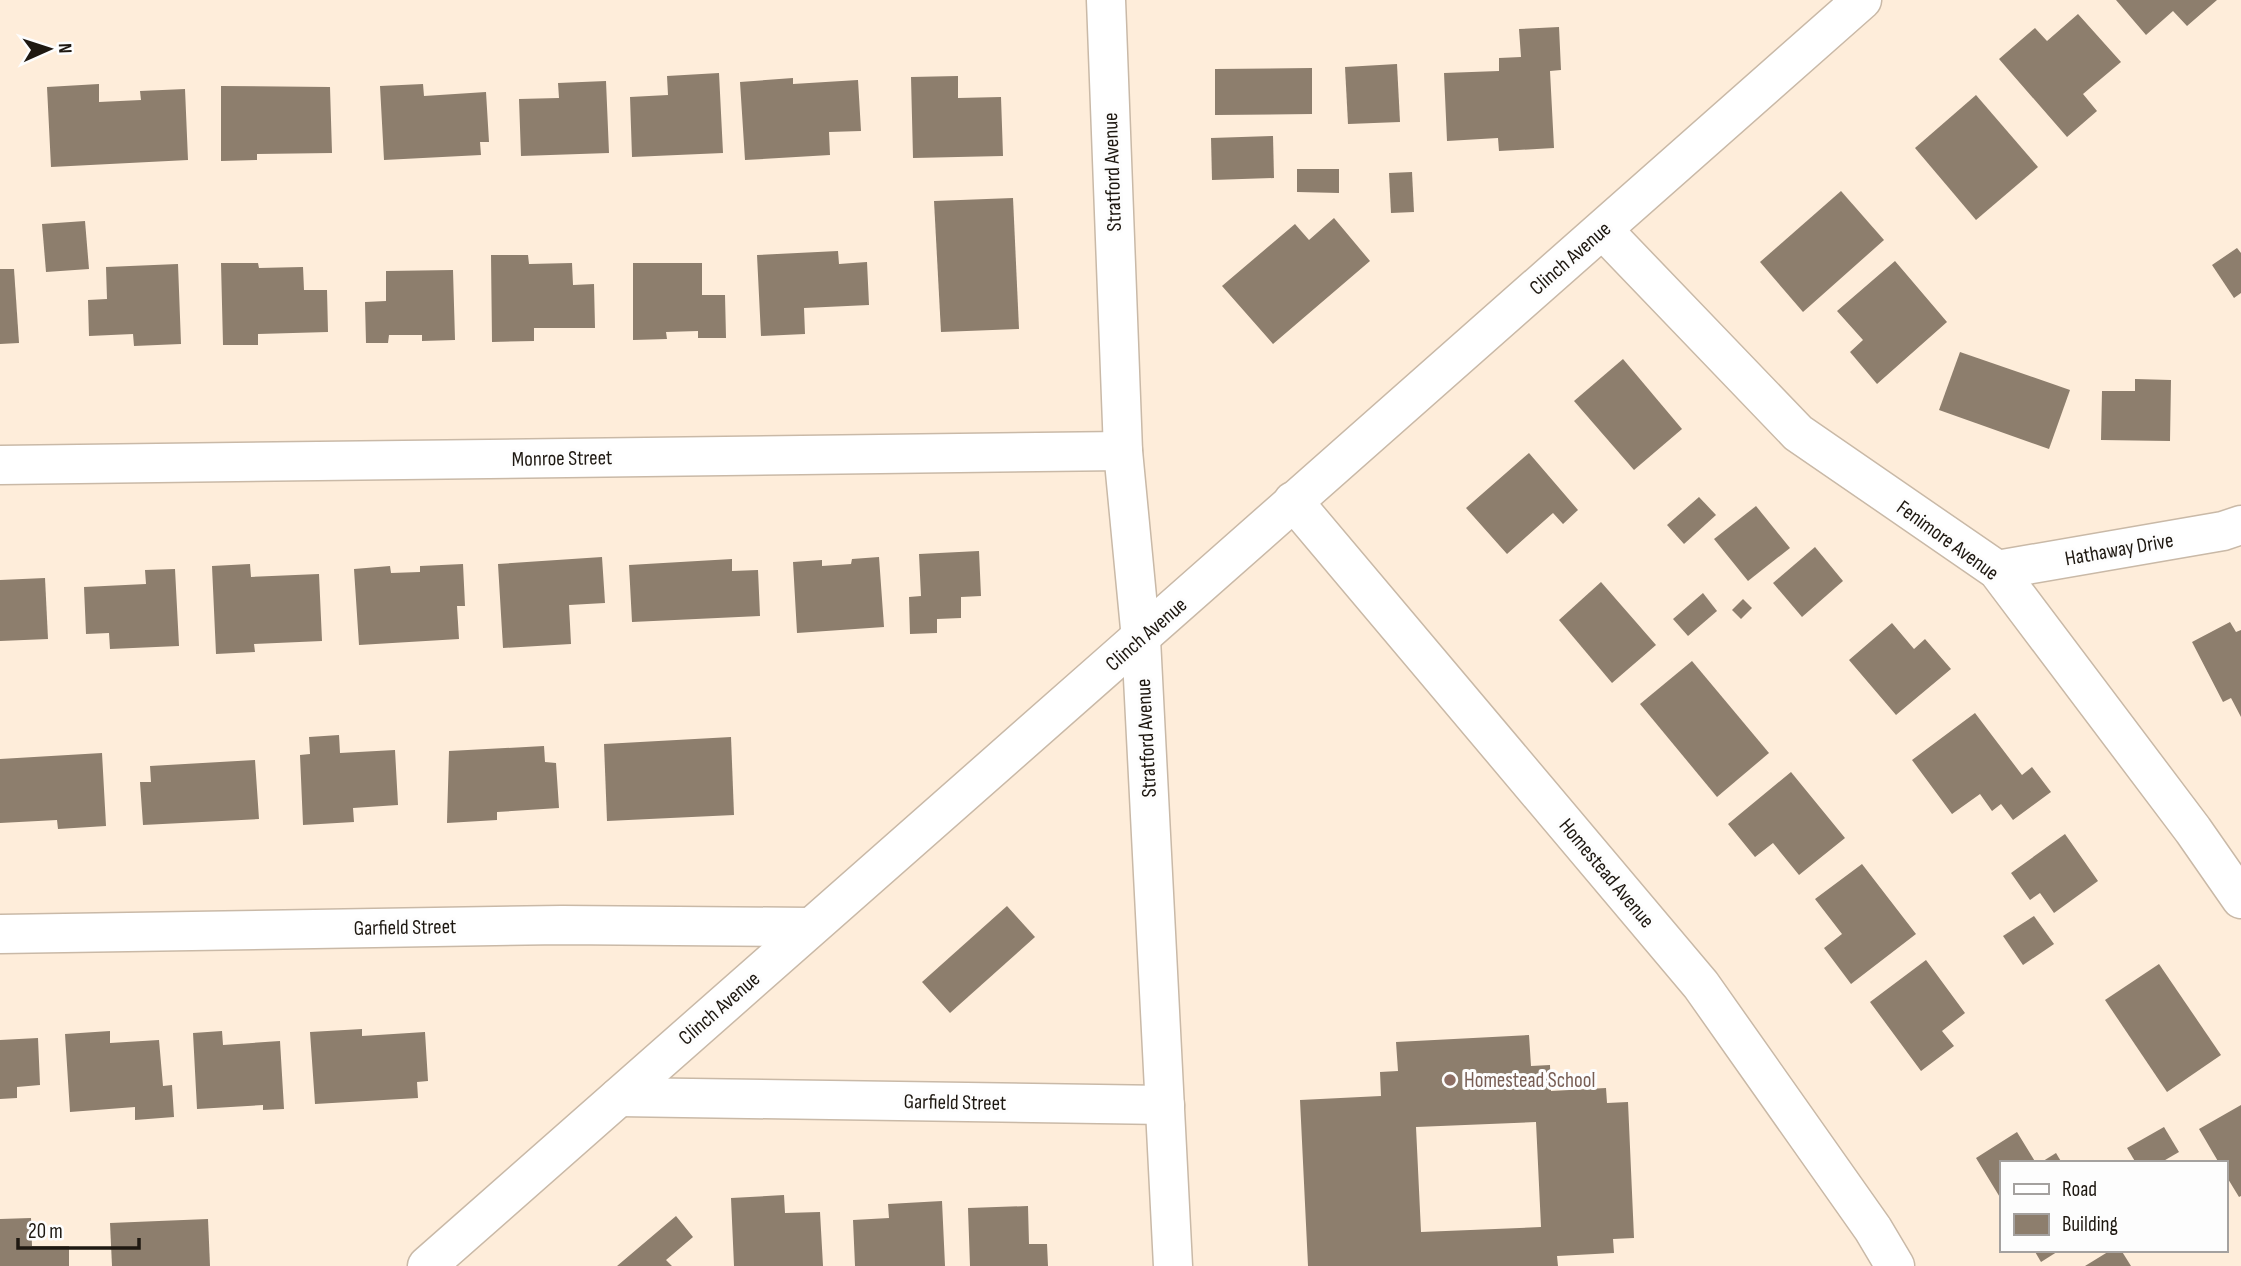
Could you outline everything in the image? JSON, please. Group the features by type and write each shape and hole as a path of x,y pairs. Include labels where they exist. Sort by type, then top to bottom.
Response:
{"street":[{"name":"Stratford Avenue","path":"1106,0 1123,451 1141,639 1173,1266"},
{"name":"Clinch Avenue","path":"427,1266 1141,639 1293,500 1862,0"},
{"name":"Fenimore Avenue","path":"1603,230 1798,433 1997,570 2193,830 2241,899"},
{"name":"Monroe Street","path":"0,465 1123,451"},
{"name":"Homestead Avenue","path":"1293,500 1701,985 1873,1229 1895,1266"},
{"name":"Hathaway Drive","path":"1997,570 2223,531 2241,525"},
{"name":"Garfield Street","path":"0,934 562,925 810,928"},
{"name":"Garfield Street","path":"619,1097 1165,1105"}],"building":[{"path":"2116,0 2217,0 2187,26 2173,11 2146,35"},
{"path":"2078,14 2121,62 2083,94 2097,111 2067,137 1999,59 2035,28 2047,41"},
{"path":"1559,27 1561,70 1550,71 1554,148 1499,151 1498,138 1447,141 1444,73 1499,71 1499,58 1521,57 1519,29"},
{"path":"1397,64 1400,122 1348,124 1345,67"},
{"path":"1312,68 1312,114 1215,115 1215,69"},
{"path":"719,73 723,153 632,157 630,97 668,95 667,76"},
{"path":"958,76 958,98 1001,97 1003,156 913,158 911,77"},
{"path":"793,78 793,84 858,80 861,131 829,132 830,155 745,160 740,82"},
{"path":"606,81 609,153 521,156 519,99 559,98 558,83"},
{"path":"99,84 99,102 141,100 140,91 185,89 188,160 51,167 47,87"},
{"path":"423,84 424,96 486,92 489,142 480,142 481,155 384,160 380,86"},
{"path":"221,86 330,87 332,153 257,154 257,160 221,161"},
{"path":"1976,95 2038,167 1976,220 1915,148"},
{"path":"1273,136 1274,178 1212,180 1211,138"},
{"path":"1297,169 1339,169 1339,193 1297,192"},
{"path":"1412,172 1414,212 1391,213 1389,173"},
{"path":"1841,191 1884,240 1803,312 1760,262"},
{"path":"1013,198 1019,329 941,332 934,201"},
{"path":"1334,218 1370,261 1273,344 1222,286 1295,224 1309,240"},
{"path":"85,221 89,269 46,272 42,224"},
{"path":"2237,248 2241,253 2241,293 2234,298 2212,265"},
{"path":"838,251 839,264 867,262 869,305 804,308 805,334 761,336 757,255"},
{"path":"491,255 528,255 529,264 572,263 573,285 594,284 595,328 534,328 534,341 492,342"},
{"path":"1895,261 1947,322 1877,384 1850,352 1863,340 1837,311"},
{"path":"221,263 258,263 259,268 303,267 304,290 327,290 328,332 258,334 258,345 223,345"},
{"path":"633,263 702,263 702,295 725,295 726,338 698,338 698,331 666,332 667,339 633,340"},
{"path":"178,264 181,344 134,346 133,334 89,336 88,300 107,299 106,267"},
{"path":"0,269 14,269 19,343 0,344"},
{"path":"453,270 455,340 422,341 422,335 389,335 388,343 366,343 365,302 386,301 386,271"},
{"path":"1960,352 2070,390 2049,449 1939,410"},
{"path":"1623,359 1682,429 1634,470 1574,401"},
{"path":"2135,379 2171,380 2170,441 2101,440 2102,391 2135,391"},
{"path":"1529,453 1578,510 1563,524 1553,513 1507,554 1466,508"},
{"path":"1699,497 1716,515 1684,544 1667,525"},
{"path":"1756,506 1790,548 1748,581 1714,539"},
{"path":"1815,547 1843,581 1802,617 1773,583"},
{"path":"979,551 981,596 961,597 961,618 937,619 937,633 910,634 909,597 921,596 919,554"},
{"path":"602,557 605,603 569,605 571,644 503,648 498,564"},
{"path":"879,557 884,627 797,633 793,562 822,560 822,566 851,564 852,559"},
{"path":"732,559 732,571 758,570 760,616 632,622 629,565"},
{"path":"250,564 251,577 319,574 322,641 254,644 255,652 216,654 212,566"},
{"path":"463,564 465,606 457,606 459,639 359,645 354,569 390,566 391,573 420,572 420,566"},
{"path":"175,569 179,646 110,649 109,633 86,634 84,587 146,584 145,570"},
{"path":"45,578 48,639 0,641 0,580"},
{"path":"1601,582 1656,645 1612,683 1559,620"},
{"path":"1703,593 1717,611 1688,636 1673,619"},
{"path":"1743,599 1752,608 1741,619 1732,610"},
{"path":"2230,622 2236,632 2241,630 2241,717 2231,698 2223,702 2192,642"},
{"path":"1892,623 1914,649 1925,639 1951,669 1896,715 1849,660"},
{"path":"1692,661 1769,753 1717,797 1640,704"},
{"path":"1975,713 2022,775 2032,767 2051,792 2013,820 2001,804 1992,811 1980,794 1952,814 1912,760"},
{"path":"339,735 340,753 395,750 398,805 353,808 354,822 303,825 300,755 310,754 309,737"},
{"path":"731,737 734,815 607,821 604,744"},
{"path":"544,746 545,762 556,763 559,808 497,812 497,820 447,823 449,751"},
{"path":"102,753 106,826 58,829 57,820 0,823 0,759"},
{"path":"255,760 259,819 143,825 140,782 151,782 150,766"},
{"path":"1791,772 1845,838 1799,875 1773,843 1755,857 1728,824"},
{"path":"2065,834 2098,881 2054,913 2040,893 2030,900 2011,873"},
{"path":"1862,864 1916,934 1851,984 1824,948 1842,934 1815,899"},
{"path":"1007,906 1035,937 950,1013 922,982"},
{"path":"2034,916 2054,944 2023,965 2003,936"},
{"path":"1926,960 1965,1013 1942,1031 1954,1046 1921,1071 1870,1002"},
{"path":"2159,964 2221,1055 2167,1092 2105,1000"},
{"path":"362,1029 362,1036 425,1032 428,1081 417,1082 418,1098 315,1104 310,1032"},
{"path":"110,1031 110,1043 159,1040 163,1086 172,1085 174,1117 135,1120 135,1107 70,1112 65,1034"},
{"path":"222,1031 223,1045 280,1041 284,1109 263,1110 263,1105 197,1109 193,1033"},
{"path":"1529,1035 1531,1066 1550,1065 1551,1091 1606,1088 1607,1103 1628,1102 1634,1238 1613,1239 1614,1253 1557,1256 1558,1266 1308,1266 1300,1100 1381,1096 1380,1072 1398,1071 1396,1042","holes":["1536,1122 1541,1227 1421,1232 1416,1127"]},
{"path":"38,1038 40,1085 17,1087 17,1098 0,1099 0,1040"},
{"path":"2241,1105 2241,1196 2239,1197 2227,1177 2227,1161 2218,1161 2199,1129"},
{"path":"2164,1127 2179,1152 2163,1161 2135,1161 2127,1148"},
{"path":"2017,1132 2035,1161 2000,1161 2000,1197 1976,1158"},
{"path":"2056,1153 2061,1161 2043,1161"},
{"path":"784,1195 785,1213 820,1212 823,1266 734,1266 731,1198"},
{"path":"942,1201 945,1266 855,1266 853,1220 889,1218 888,1204"},
{"path":"1028,1206 1029,1244 1047,1244 1048,1266 970,1266 968,1208"},
{"path":"676,1216 693,1237 666,1260 672,1266 617,1266"},
{"path":"31,1218 32,1246 69,1246 69,1266 0,1266 0,1219"},
{"path":"208,1219 210,1266 112,1266 110,1223"},
{"path":"2035,1252 2057,1252 2041,1262"},
{"path":"2108,1252 2122,1252 2131,1266 2085,1266"}],"place":[{"name":"Homestead School","path":"1450,1080"}]}
